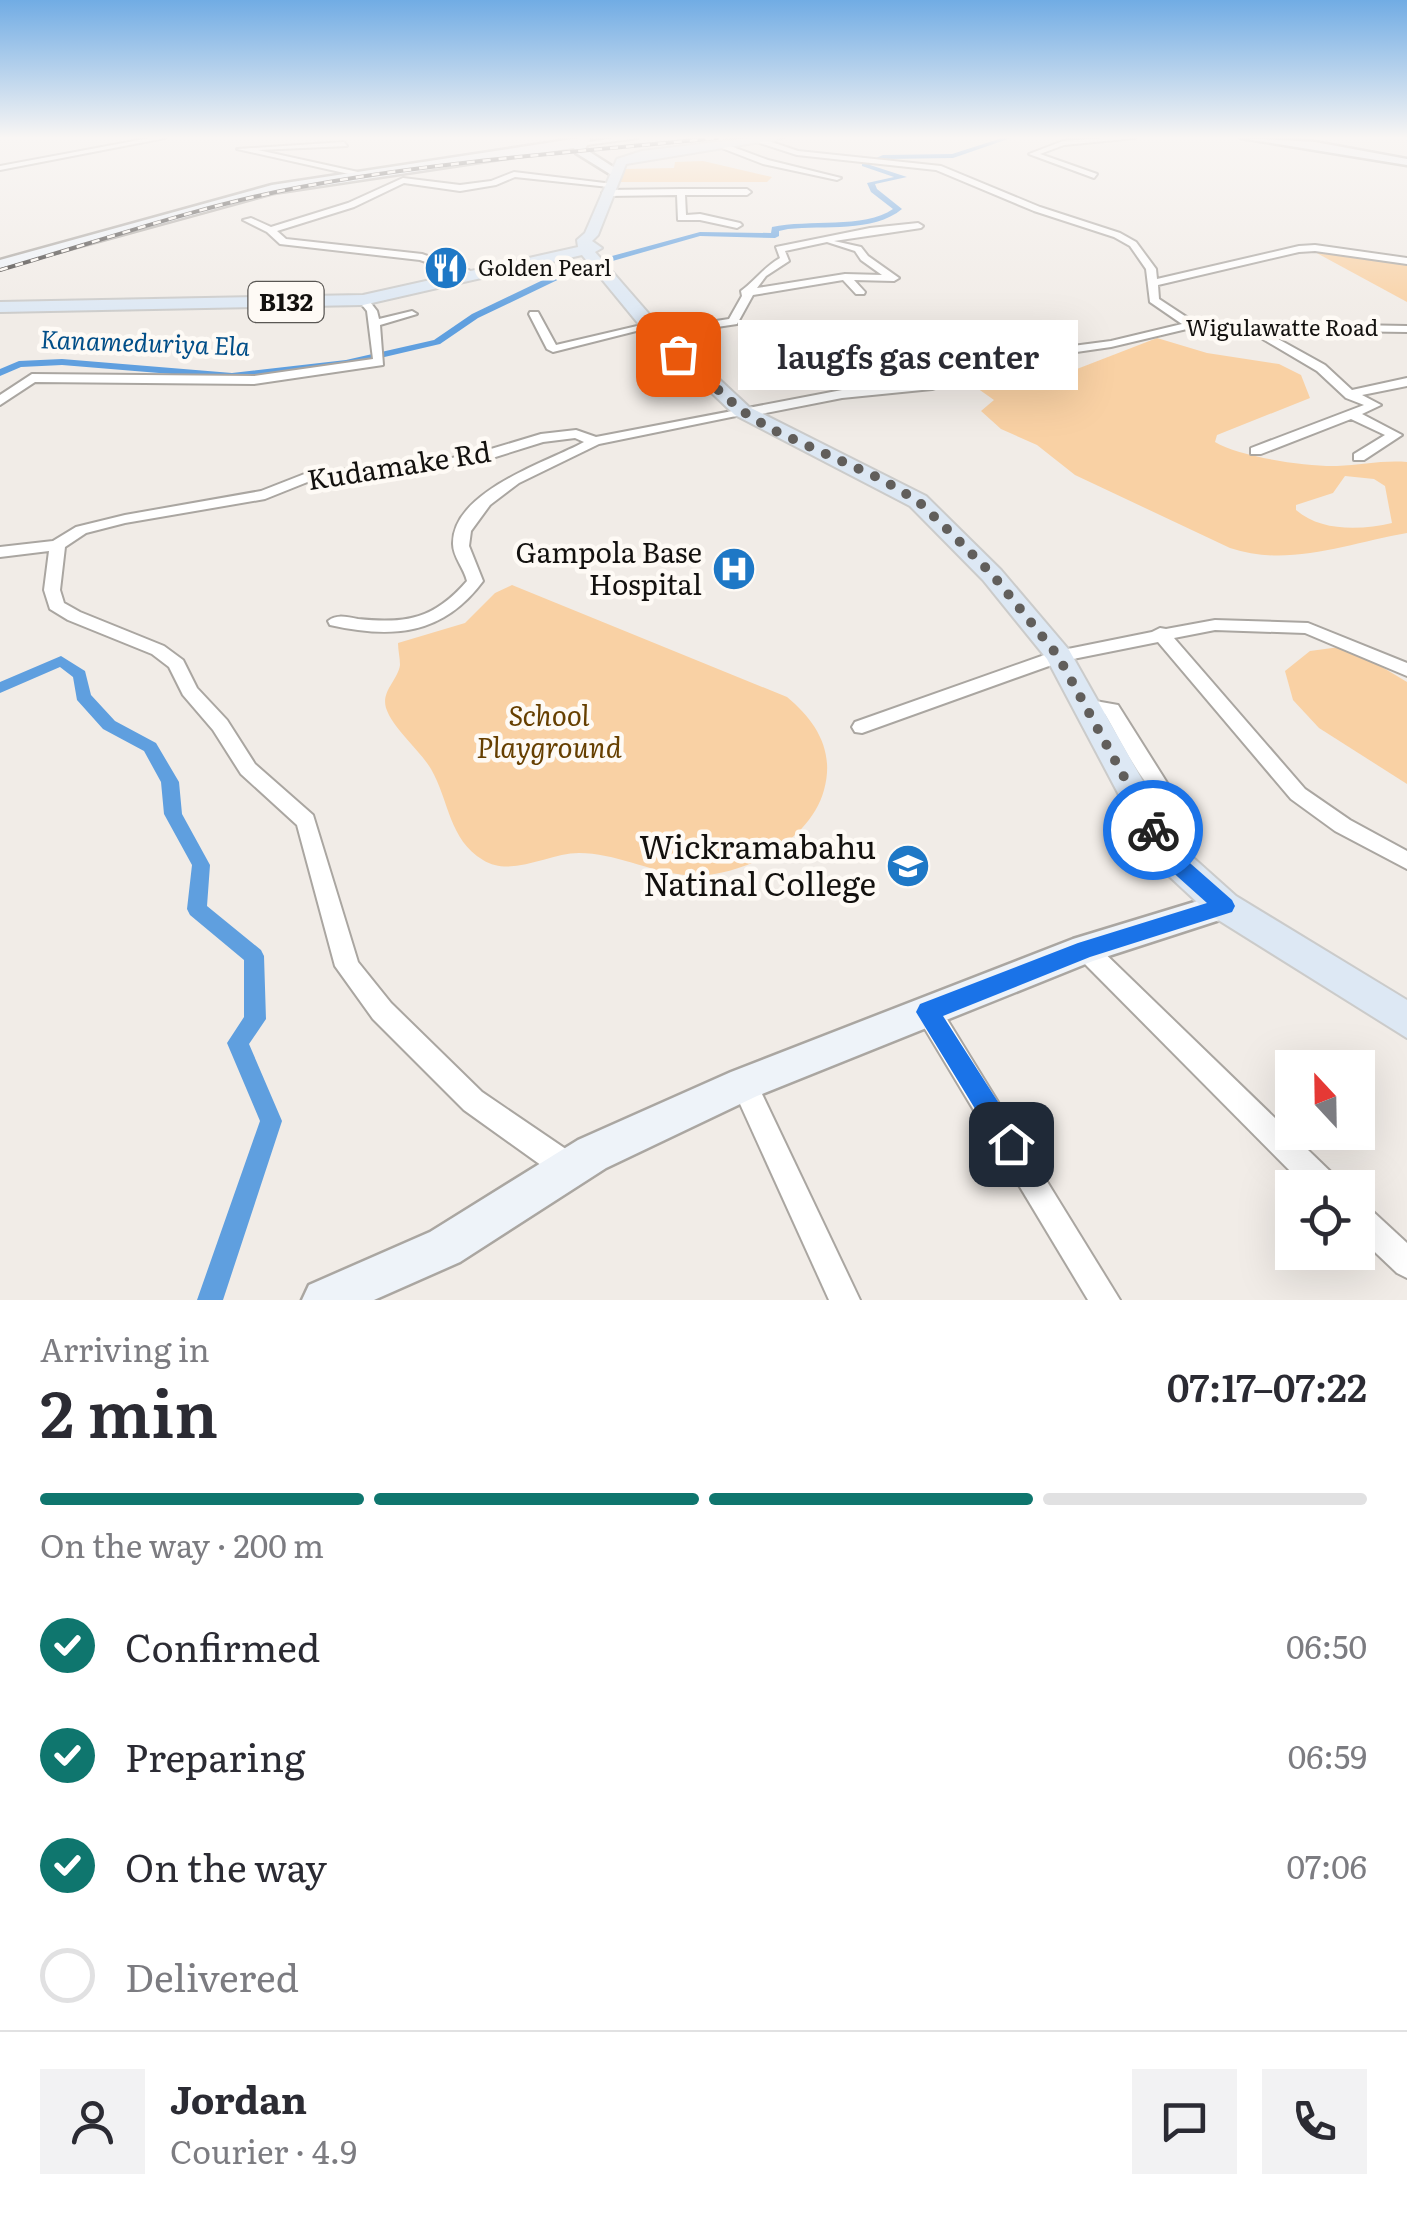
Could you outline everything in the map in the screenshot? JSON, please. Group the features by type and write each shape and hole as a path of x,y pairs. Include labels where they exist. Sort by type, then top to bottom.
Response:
{"main road":[{"path":"607,199 594,256 654,329 744,412 918,501 992,574 1058,656 1166,854 1224,906 1407,1021"},
{"name":"B132","path":"0,307 363,300 472,275 594,256"}],"street":[{"path":"0,264 234,199"},
{"path":"270,230 364,199"},
{"path":"681,199 682,218 738,224"},
{"path":"1014,199 1133,244 1151,269 1156,283 1154,300 1191,325"},
{"path":"248,220 270,230 282,242 422,257 472,275"},
{"path":"534,314 553,350 654,329 733,322 745,293 760,272 786,259 778,250 918,226"},
{"path":"745,293 845,277 894,278 864,258 858,249 822,241"},
{"path":"1156,283 1315,248 1407,260"},
{"path":"845,277 860,292"},
{"path":"0,401 32,378 254,380 379,362 372,310 363,300"},
{"path":"374,323 412,314"},
{"name":"Wigulawatte Road","path":"744,412 842,394 932,384 1018,356 1111,344 1191,325 1407,329"},
{"path":"1246,325 1321,368 1350,394 1374,406 1256,452"},
{"path":"1350,394 1407,382"},
{"name":"Kudamake Rd","path":"0,552 58,545 81,530 265,495 307,477 432,466 484,456 541,438 576,434 595,442 744,412"},
{"path":"1351,414 1395,434 1359,457"},
{"path":"336,621 390,628 446,615 475,582 460,542 464,528 484,502 521,474 576,454 595,442"},
{"path":"58,545 52,590 56,604 74,616 158,650 177,664 189,691 220,725 248,769 306,822 348,966 382,1011 473,1101 570,1169"},
{"path":"862,727 1058,656 1215,625 1308,628 1407,670"},
{"path":"1160,633 1210,687 1286,783 1340,825 1407,861"},
{"path":"1084,705 1111,709 1162,790 1182,806"},
{"path":"324,1300 445,1247 592,1154 744,1084 1085,949 1224,906"},
{"path":"1085,949 1309,1170"},
{"path":"928,1012 1105,1300"},
{"path":"744,1084 845,1300"},
{"path":"1375,1233 1407,1263"}],"green space":[{"path":"1313,251 1407,264 1407,302"},
{"path":"1157,338 1207,353 1279,364 1301,375 1310,398 1217,435 1215,442 1257,456 1309,465 1407,462 1407,533 1296,555 1252,554 1230,548 1075,475 1037,445 1001,429 981,411 994,400 967,381 1016,364 1064,374","holes":["1345,476 1374,479 1385,486 1392,523 1329,526 1296,510 1296,505 1333,493"]},
{"name":"School Playground","path":"512,585 787,697 814,727 827,762 824,790 804,826 768,855 726,872 704,875 671,873 579,853 518,866 494,865 472,852 456,831 431,769 389,716 385,702 400,665 398,643 465,623 495,593"},
{"path":"1347,646 1407,682 1407,784 1319,728 1293,700 1285,671 1310,651"}],"waterway":[{"name":"Kanameduriya Ela","path":"0,373 19,364 62,362 232,376 346,363 437,342 475,316 571,270 700,234 775,236 775,229 788,226 875,220 898,209 885,199"},
{"name":"Kanameduriya Ela","path":"0,688 61,661 80,675 83,696 109,725 150,747 170,782 173,814 201,865 197,909 254,956 255,1019 238,1043 271,1121 210,1300"}],"railway":[{"path":"0,270 248,199"}],"way so far":[{"path":"678,354 742,411 771,429 881,479 918,501 992,574 1058,656 1153,830"}],"place":[{"name":"Golden Pearl","path":"446,268"},
{"name":"laugfs gas center","path":"678,354"},
{"name":"Gampola Base Hospital","path":"734,569"},
{"name":"Wickramabahu Natinal College","path":"908,866"}],"route":[{"path":"1011,1144 928,1012 1085,949 1224,906 1166,854 1153,830"}]}
